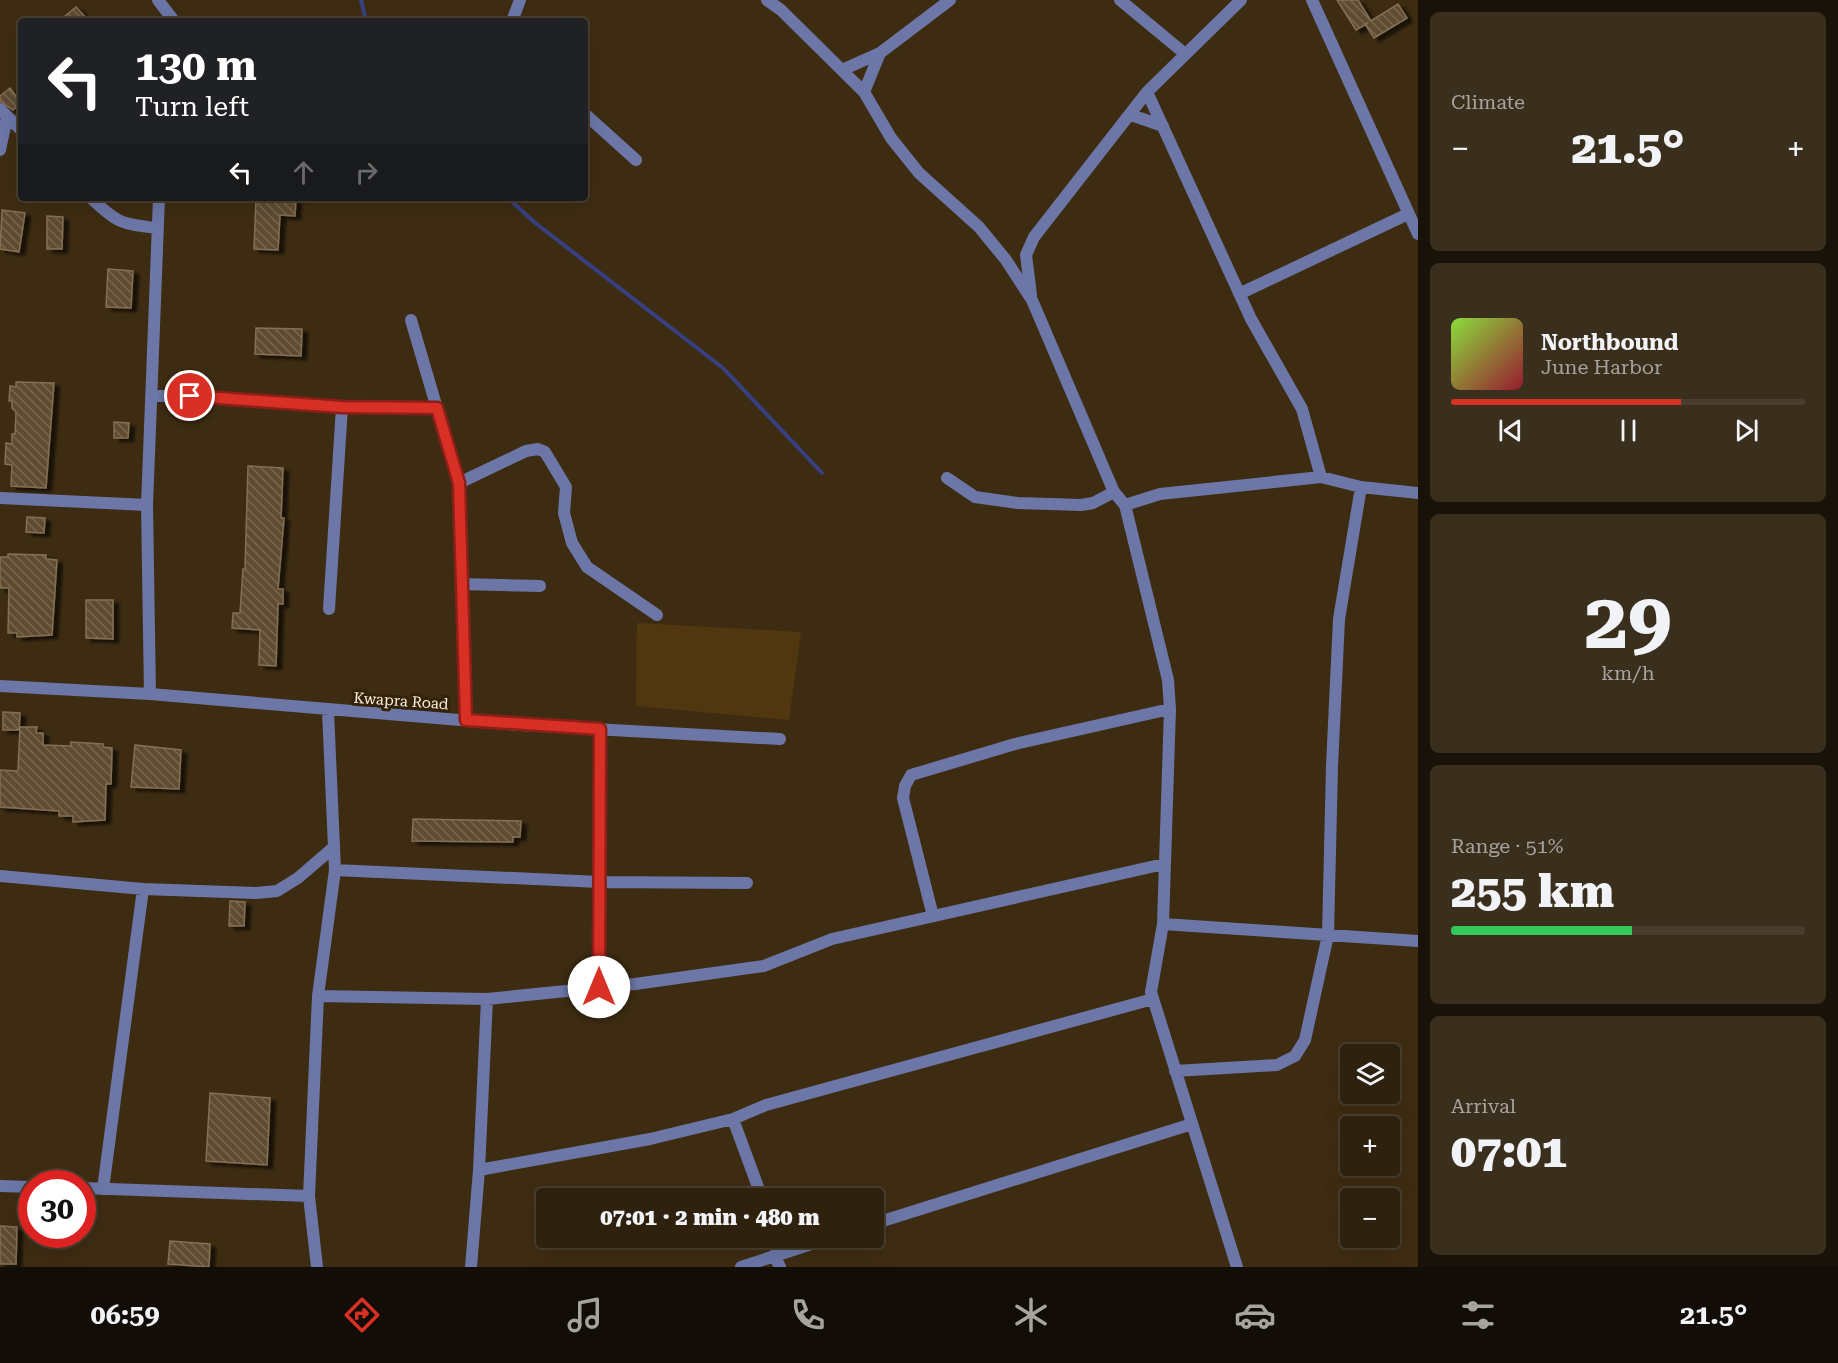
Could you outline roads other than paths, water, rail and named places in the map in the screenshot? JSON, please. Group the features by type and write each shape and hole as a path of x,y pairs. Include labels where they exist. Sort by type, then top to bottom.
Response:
{"street":[{"path":"158,0 172,18"},
{"path":"513,18 520,0"},
{"path":"767,0 781,10 864,92 891,138 919,173 978,227 1006,260 1032,300 1114,492 1125,505 1168,680 1170,709 1163,924 1151,992 1237,1267"},
{"path":"842,70 880,53 950,0"},
{"path":"1120,0 1184,53"},
{"path":"1032,300 1026,255 1034,237 1131,116 1147,92 1184,53 1241,0"},
{"path":"1312,0 1418,234"},
{"path":"864,92 880,53"},
{"path":"1147,92 1267,349 1302,409 1321,477"},
{"path":"4,113 18,127"},
{"path":"0,150 4,113"},
{"path":"1131,116 1163,126"},
{"path":"588,117 636,160"},
{"path":"94,201 115,221 126,225 157,228"},
{"path":"150,694 147,505 159,201"},
{"path":"1241,293 1408,214"},
{"name":"Kwapra Road","path":"0,686 150,694 328,711 466,720 459,483 411,320"},
{"path":"153,396 190,396 342,407 437,408"},
{"path":"329,609 342,407"},
{"path":"459,483 526,451 538,449 545,452 566,487 564,513 572,543 587,567 657,615"},
{"path":"1125,505 1160,494 1321,477 1361,487 1418,493"},
{"path":"947,478 975,497 1018,503 1081,505 1093,503 1114,492"},
{"path":"1176,1071 1277,1065 1294,1056 1305,1040 1328,935 1332,766 1339,619 1361,487"},
{"path":"0,498 147,505"},
{"path":"462,584 540,586"},
{"path":"933,916 903,798 905,786 911,775 1015,744 1170,709"},
{"path":"317,1267 309,1196 318,996 335,870 328,711"},
{"path":"466,720 780,739"},
{"path":"599,987 600,729"},
{"path":"0,876 143,889 256,893 277,891 298,878 334,847"},
{"path":"318,996 487,999 765,966 832,939 1164,864"},
{"path":"335,870 599,882 747,883"},
{"path":"104,1189 143,889"},
{"path":"1163,924 1418,940"},
{"path":"471,1267 479,1170 487,999"},
{"path":"479,1170 650,1140 733,1119 766,1105 1153,999"},
{"path":"733,1119 758,1188"},
{"path":"884,1221 1192,1124"},
{"path":"0,1186 18,1187"},
{"path":"96,1189 309,1196"},
{"path":"777,1248 780,1267"},
{"path":"741,1267 798,1248"}],"waterway":[{"path":"361,0 365,18"},
{"path":"511,201 534,222 723,368 822,473"}]}
